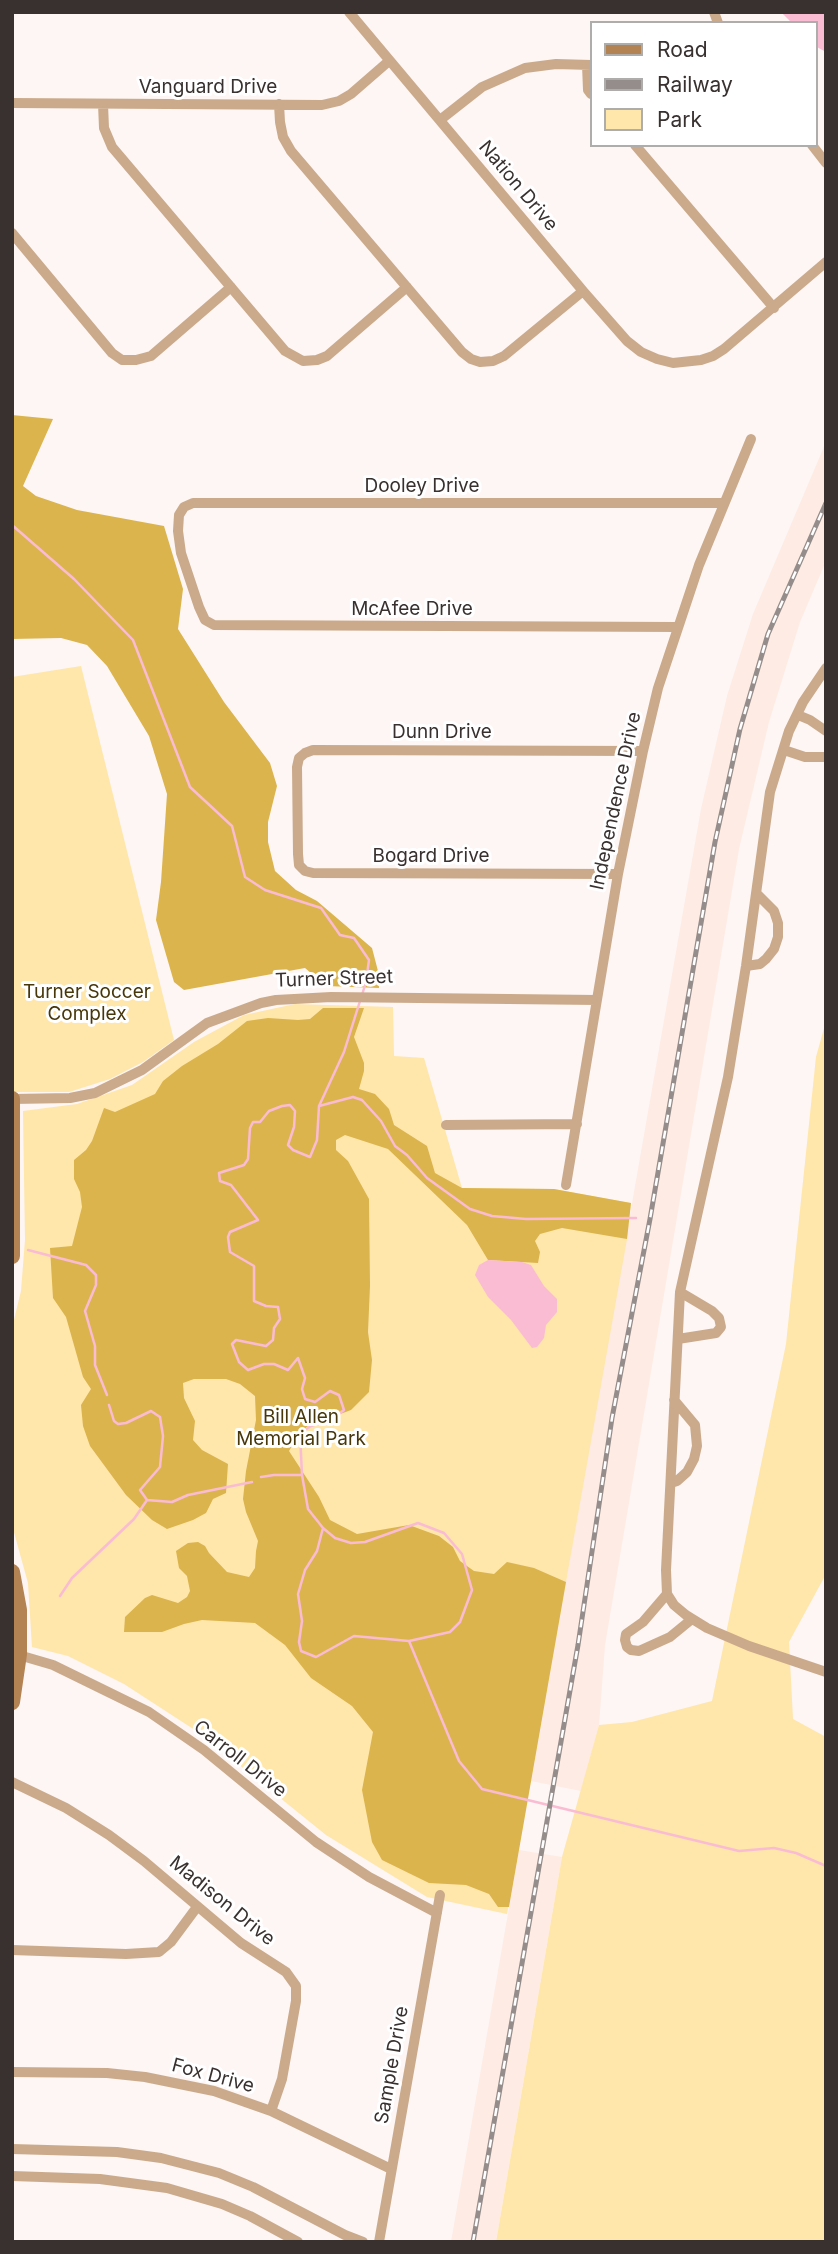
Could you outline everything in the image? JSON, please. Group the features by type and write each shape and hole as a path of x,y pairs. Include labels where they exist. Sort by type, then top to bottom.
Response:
{"street":[{"name":"Nation Drive","path":"349,12 583,291 627,341 641,352 673,363 701,360 724,349 774,308"},
{"name":"Vanguard Drive","path":"12,103 323,105 351,94 388,61"},
{"path":"440,120 482,87 525,68 556,64 589,65 590,92"},
{"path":"103,104 104,128 111,147 285,351 303,361 327,356 407,287"},
{"path":"279,104 283,137 291,151 462,352 480,362 493,361 504,356 583,291"},
{"path":"637,147 774,308 826,262"},
{"path":"814,147 826,163"},
{"path":"12,233 112,353 122,360 151,356 231,287"},
{"name":"Independence Drive","path":"566,1185 618,874 658,688 699,565 751,439"},
{"name":"Dooley Drive","path":"185,567 178,531 179,515 184,507 193,503 724,503"},
{"name":"McAfee Drive","path":"185,567 205,620 225,627 677,627"},
{"path":"826,668 803,702 789,731 770,792 728,1077 680,1292 666,1570 667,1594 674,1605 692,1619 749,1646 826,1672"},
{"path":"798,715 826,731"},
{"name":"Dunn Drive","path":"297,813 299,758 305,752 313,750 643,751"},
{"path":"784,750 805,757 826,757"},
{"name":"Bogard Drive","path":"297,813 299,865 305,871 313,873 618,874"},
{"path":"746,966 760,964 766,959 774,949 778,937 778,923 774,911 757,894"},
{"name":"Turner Street","path":"13,1099 70,1098 95,1093 142,1070 207,1023 225,1014 276,1000 331,997 597,1000"},
{"path":"12,1256 13,1099"},
{"path":"446,1125 576,1124"},
{"path":"678,1339 716,1333 721,1327 719,1318 712,1311 680,1292"},
{"path":"671,1483 687,1472 694,1460 697,1446 695,1425 674,1400"},
{"path":"12,1572 19,1610 12,1702"},
{"path":"667,1594 643,1622 627,1632 626,1647 639,1651 670,1637 692,1619"},
{"name":"Carroll Drive","path":"16,1653 53,1665 149,1712 204,1750 316,1842 369,1877 437,1913"},
{"name":"Madison Drive","path":"12,1782 66,1808 109,1835 241,1943 286,1972 296,1986 296,2001 282,2079 271,2111"},
{"name":"Sample Drive","path":"379,2242 440,1895"},
{"path":"12,1950 126,1954 159,1952 197,1907"},
{"name":"Fox Drive","path":"12,2072 107,2073 145,2077 214,2091 271,2111 391,2169"},
{"path":"12,2149 117,2152 184,2164 253,2187 363,2242"},
{"path":"12,2176 100,2179 167,2188 222,2204 298,2242"}],"shaded area":[{"path":"781,12 826,12 826,52 817,47 817,21 790,21"},
{"path":"826,442 826,561 800,622 769,722 739,849 605,1645 599,1725 581,1791 531,1781 701,809 727,696 753,614"},
{"path":"488,1260 531,1265 544,1286 557,1299 557,1312 546,1325 544,1338 537,1347 532,1348 511,1320 488,1297 475,1275 479,1265"},
{"path":"519,1850 562,1857 496,2242 451,2242"}],"green space":[{"path":"12,415 53,419 23,486 36,496 77,510 164,526 183,589 178,629 224,702 270,763 277,786 268,822 268,842 275,871 296,890 317,901 372,948 379,988 326,986 305,968 184,990 174,982 156,920 167,794 149,736 107,666 87,645 61,638 12,639"},
{"name":"Turner Soccer Complex","path":"81,666 174,1040 143,1062 110,1079 69,1092 12,1092 12,677"},
{"name":"Bill Allen Memorial Park","path":"295,1004 393,1007 394,1056 424,1058 462,1188 554,1189 631,1203 627,1239 507,1914 427,1897 326,1835 201,1734 124,1684 68,1656 32,1647 28,1583 12,1525 12,1328 21,1291 25,1240 23,1111 77,1104 132,1085 194,1042 244,1015"},
{"path":"323,1008 364,1008 354,1037 364,1063 359,1089 375,1094 389,1109 394,1125 427,1146 435,1173 462,1188 554,1189 631,1203 627,1239 562,1228 540,1234 535,1241 540,1252 538,1263 488,1260 467,1225 388,1149 345,1135 336,1140 336,1150 348,1161 369,1199 368,1332 372,1360 369,1392 351,1410 308,1426 299,1434 289,1451 319,1497 330,1520 357,1534 409,1525 439,1536 453,1547 460,1561 474,1571 494,1574 507,1562 534,1568 566,1582 509,1907 498,1907 489,1894 466,1885 429,1883 382,1860 372,1842 362,1790 373,1732 352,1706 311,1678 285,1645 255,1623 202,1620 162,1632 124,1632 125,1617 145,1598 152,1595 178,1603 187,1597 190,1591 187,1576 179,1568 176,1551 188,1543 198,1542 205,1546 227,1572 249,1577 255,1568 258,1541 243,1499 256,1420 255,1396 240,1384 226,1379 194,1379 183,1383 184,1398 195,1421 193,1440 202,1450 228,1464 226,1493 213,1499 206,1513 167,1529 152,1520 126,1495 90,1446 83,1426 81,1405 91,1389 83,1377 66,1317 53,1298 50,1248 72,1246 82,1207 80,1192 74,1179 74,1160 92,1141 104,1108 115,1112 155,1094 163,1081 247,1021 268,1018 310,1019"},
{"path":"826,1021 826,1574 789,1642 793,1719 826,1737 826,2242 496,2242 562,1857 599,1725 632,1722 712,1701 786,1344 816,1057"}],"waterway":[{"path":"12,525 74,579 133,640 190,787 232,826 245,877 265,890 321,908 340,935 354,938 369,960 362,995"},
{"path":"360,1001 344,1052 319,1106 317,1140 310,1157 288,1145 294,1127 295,1111 290,1105 282,1106 269,1111 260,1122 253,1122 250,1128 248,1159 244,1165 219,1173 220,1181 231,1185 258,1220 230,1232 230,1252 254,1266 254,1301 278,1307 280,1319 274,1328 273,1340 266,1346 236,1340 232,1344 239,1362 248,1370 264,1364 274,1364 288,1370 298,1358 305,1378 302,1389 305,1399 315,1402 330,1391 339,1395 344,1410 332,1419 300,1433 302,1475 308,1509 323,1528 317,1551 305,1570 298,1594 302,1621 299,1642 301,1651 316,1657 354,1636 409,1641 459,1761 482,1789 739,1851 774,1848 796,1853 826,1866"},
{"path":"319,1106 353,1097 362,1100 381,1121 395,1146 407,1155 427,1178 470,1209 492,1216 526,1219 636,1218"},
{"path":"28,1250 86,1265 96,1275 96,1285 85,1311 95,1346 95,1365 107,1395"},
{"path":"109,1405 114,1421 118,1424 151,1411 160,1417 163,1436 160,1467 140,1490 147,1500 172,1502 188,1495 252,1482"},
{"path":"261,1477 302,1475"},
{"path":"60,1596 72,1578 134,1519 147,1500"},
{"path":"323,1528 335,1538 351,1543 365,1542 418,1523 444,1533 462,1554 472,1590 460,1622 450,1632 409,1641"}],"railway":[{"path":"473,2242 578,1645 612,1418 650,1219 715,842 740,729 768,634 826,503"}]}
